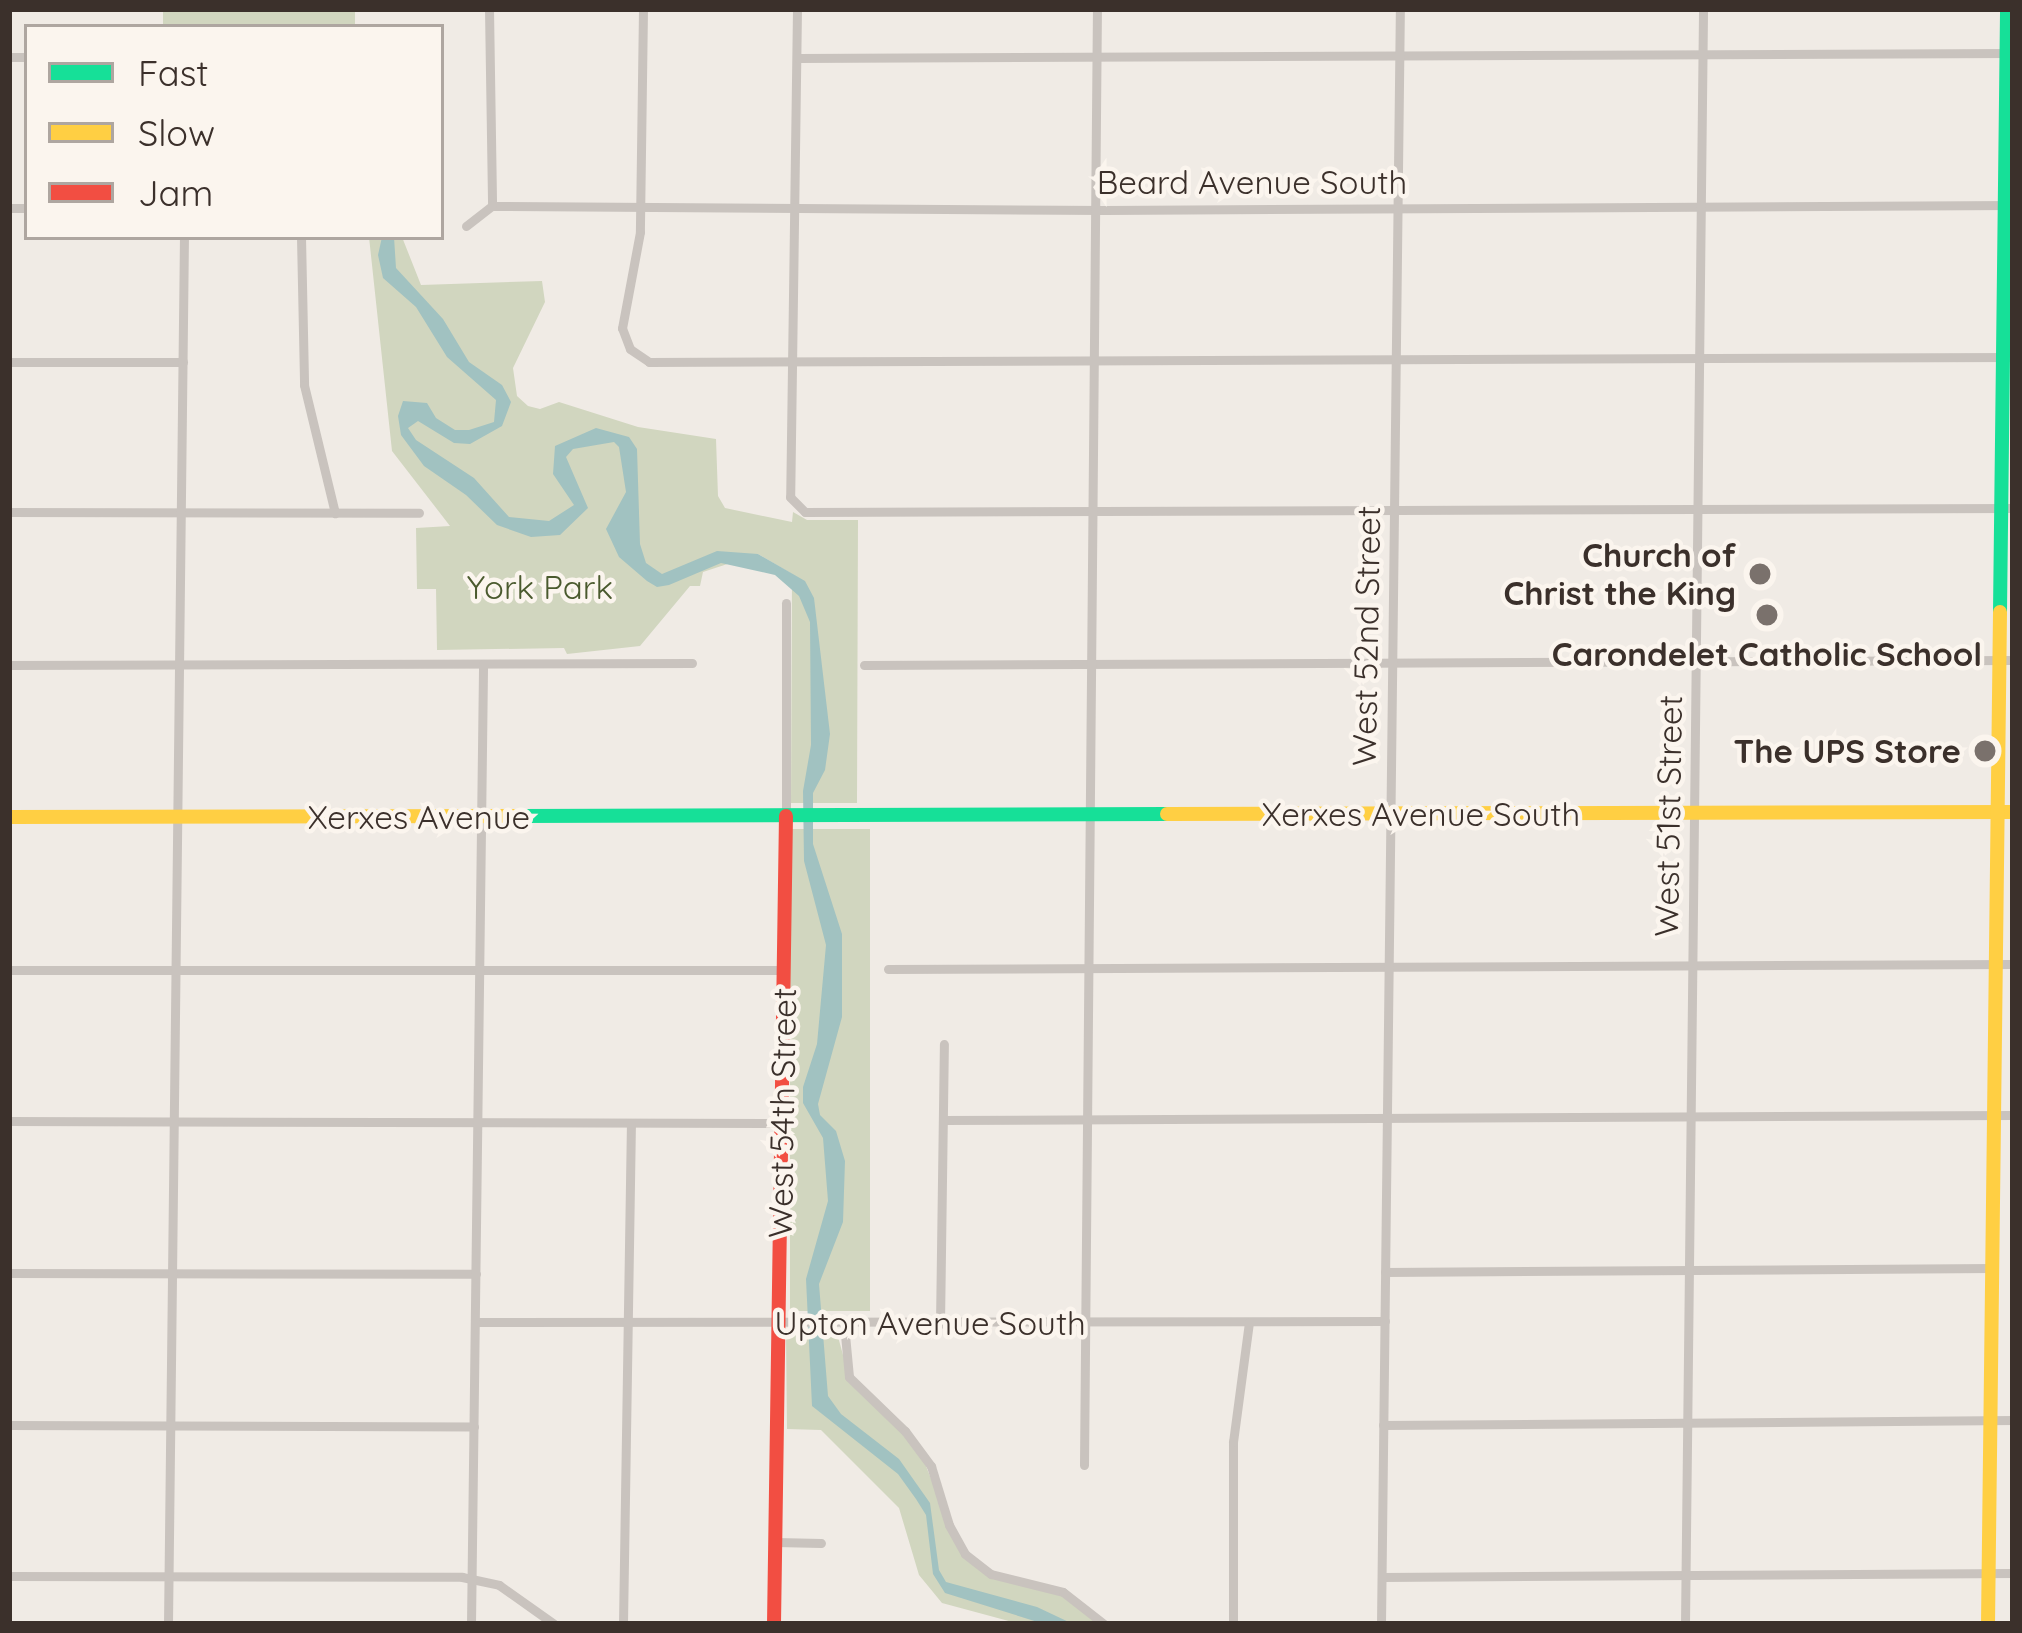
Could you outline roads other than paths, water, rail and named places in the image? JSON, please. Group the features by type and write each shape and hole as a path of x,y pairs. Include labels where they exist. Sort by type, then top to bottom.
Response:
{"street":[{"path":"466,226 492,206 490,9"},
{"path":"643,9 637,255 622,310 630,349 661,363 2008,357"},
{"path":"797,9 790,497 797,508 1093,513 2007,508"},
{"path":"1084,1465 1097,9"},
{"name":"West 52nd Street","path":"1381,1624 1400,9"},
{"name":"West 51st Street","path":"1685,1624 1703,9"},
{"path":"1988,1624 1996,1115 2005,964 2007,9"},
{"path":"798,58 2010,53"},
{"name":"Beard Avenue South","path":"492,206 1096,210 2009,205"},
{"path":"168,1624 184,240"},
{"path":"301,240 304,386 335,513"},
{"path":"9,362 183,362"},
{"path":"9,512 419,513"},
{"name":"West 54th Street","path":"774,1624 784,970 793,816 786,603"},
{"path":"864,665 2006,660"},
{"path":"9,665 692,663"},
{"path":"471,1624 483,664"},
{"name":"Xerxes Avenue South","path":"829,816 2005,812"},
{"name":"Xerxes Avenue","path":"9,818 829,816"},
{"path":"888,969 2005,964"},
{"path":"9,970 784,970"},
{"path":"940,1324 944,1044"},
{"path":"943,1120 2013,1115"},
{"path":"9,1121 782,1123"},
{"path":"623,1624 632,1123"},
{"path":"1385,1272 2013,1268"},
{"path":"9,1273 476,1274"},
{"name":"Upton Avenue South","path":"476,1322 1385,1321"},
{"path":"1232,1624 1233,1442 1249,1322"},
{"path":"844,1324 850,1377 905,1431 932,1466 949,1525 965,1554 991,1574 1063,1592 1104,1624"},
{"path":"1383,1425 2013,1420"},
{"path":"9,1425 474,1427"},
{"path":"776,1541 821,1543"},
{"path":"1382,1577 2013,1573"},
{"path":"9,1576 472,1579 500,1585 554,1624"}],"water":[{"path":"381,240 394,240 396,268 443,319 469,362 502,385 511,402 502,426 470,444 454,443 418,421 408,428 416,440 474,478 509,517 549,521 574,505 553,474 555,446 596,428 629,437 637,449 640,544 646,563 662,574 717,551 758,554 805,581 814,598 830,734 825,770 813,793 813,844 842,934 842,1017 818,1104 820,1115 836,1131 845,1161 843,1222 819,1284 828,1396 841,1414 899,1459 930,1503 939,1570 946,1582 1037,1607 1073,1624 1044,1624 945,1593 933,1574 926,1515 916,1499 898,1474 812,1406 806,1279 828,1201 823,1138 803,1103 803,1087 817,1044 826,945 804,861 803,791 811,745 810,622 799,596 775,575 721,563 669,585 657,587 647,581 619,557 606,529 626,492 619,447 614,442 573,449 566,457 588,508 560,535 531,537 497,525 466,495 424,466 401,435 398,416 403,401 427,403 436,418 455,430 469,430 494,422 496,400 447,357 416,307 383,278 378,255"}],"place":[{"name":"Church of Christ the King","path":"1760,574"},
{"name":"Carondelet Catholic School","path":"1767,615"},
{"name":"The UPS Store","path":"1985,751"}],"park label":[{"name":"York Park","path":"540,587"}]}
